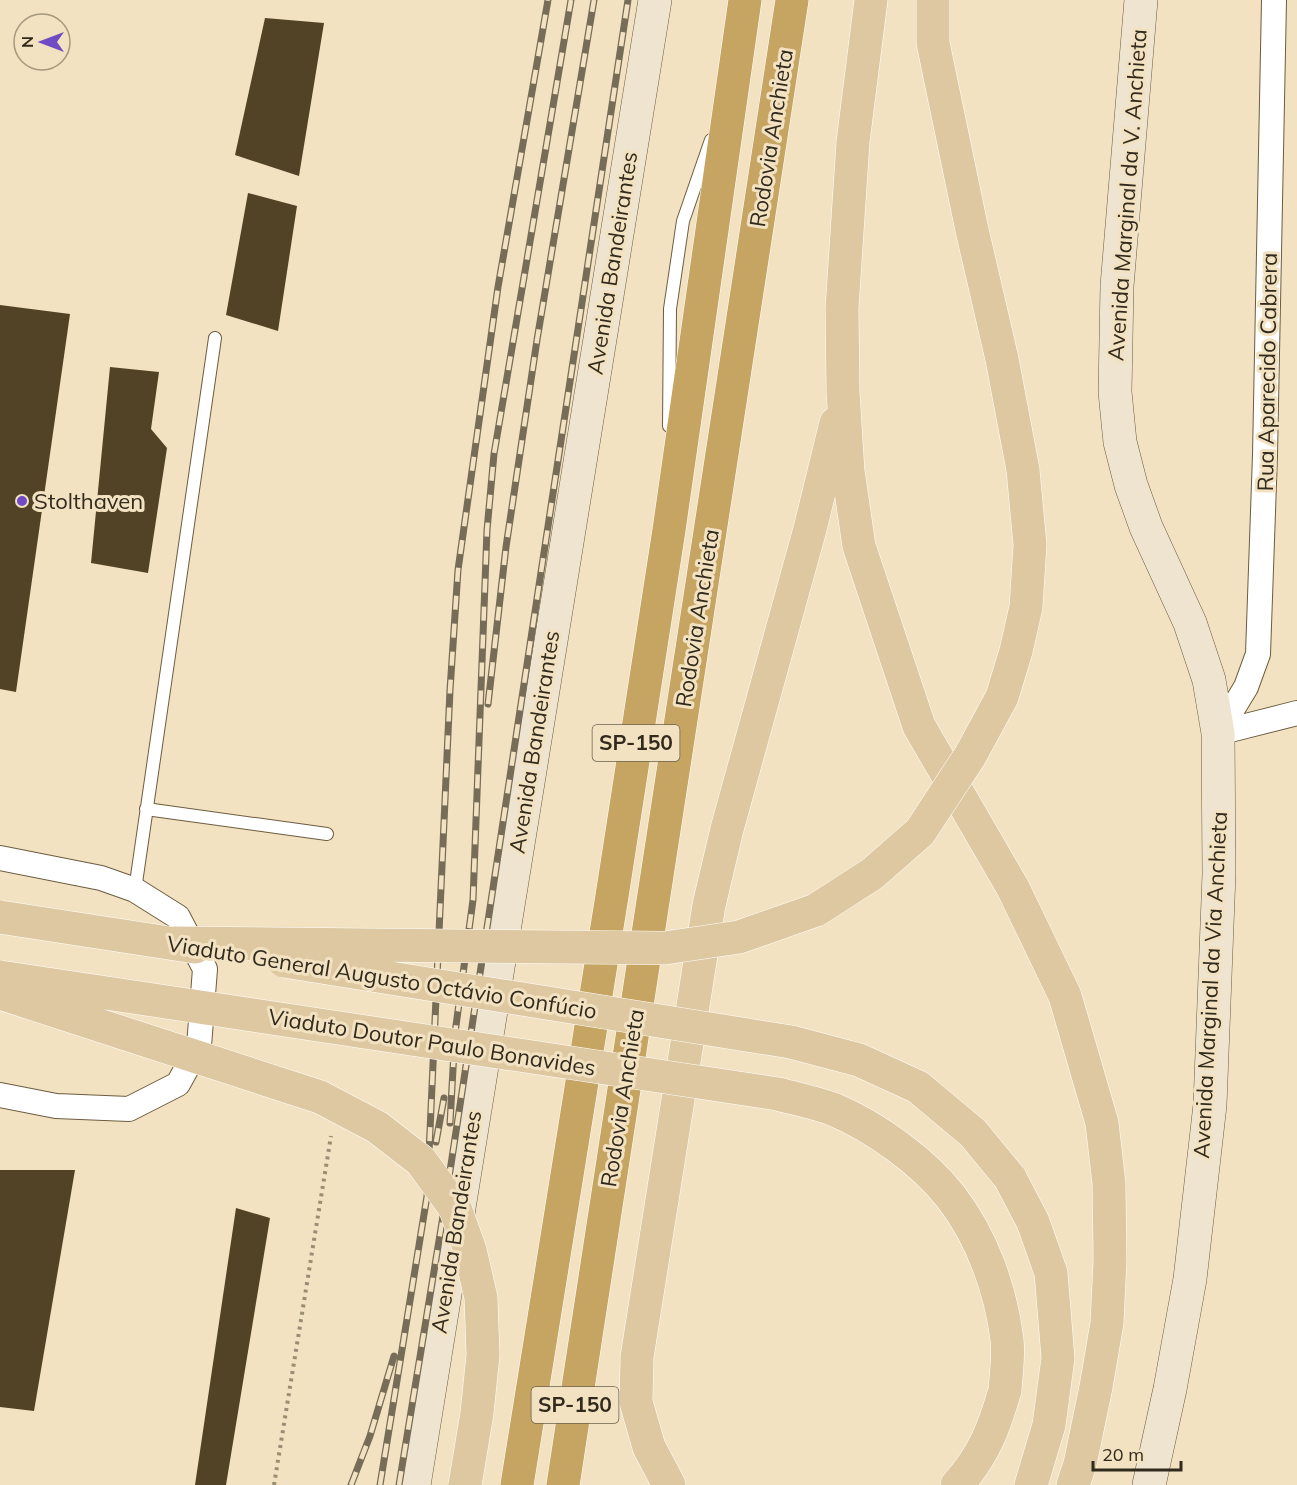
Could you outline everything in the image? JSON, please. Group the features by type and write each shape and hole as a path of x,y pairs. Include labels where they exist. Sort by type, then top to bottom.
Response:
{"highway":[{"name":"Rodovia Anchieta","path":"516,1485 669,530 745,0"},
{"name":"Rodovia Anchieta","path":"563,1485 792,0"}],"main road":[{"name":"Avenida Bandeirantes","path":"414,1485 655,0"},
{"path":"871,0 853,142 842,308 843,392 848,471 859,546 919,726 1013,888 1065,996 1102,1123 1109,1184 1110,1260 1107,1323 1080,1464 1073,1485"},
{"path":"174,943 665,948 739,937 816,910 872,874 920,832 970,756 1002,697 1026,607 1030,545 1023,470 1002,359 969,218 933,43 933,0"},
{"name":"Avenida Marginal da V. Anchieta","path":"1141,0 1117,286 1115,393 1119,432 1131,485 1142,516 1190,623 1205,668 1218,733"},
{"path":"669,1485 650,1447 636,1402 637,1357 692,1005 709,905 727,829 810,529 843,392"},
{"name":"Avenida Marginal da Via Anchieta","path":"1149,1485 1170,1389 1190,1279 1210,1105 1219,874 1218,733"},
{"name":"Viaduto General Augusto Octávio Confúcio","path":"0,917 791,1042 859,1060 918,1087 973,1133 1010,1178 1033,1222 1052,1273 1058,1358 1048,1425 1031,1485"},
{"name":"Viaduto Doutor Paulo Bonavides","path":"0,977 778,1094 834,1109 870,1127 915,1160 951,1197 979,1242 997,1288 1007,1342 1005,1390 994,1429 973,1467 957,1485"},
{"path":"0,993 320,1097 377,1126 421,1161 455,1208 470,1250 481,1298 483,1355 477,1413 465,1485"}],"street":[{"name":"Rua Aparecido Cabrera","path":"1218,733 1246,687 1258,654 1263,546 1274,0"},
{"path":"1218,733 1297,713"},
{"path":"0,858 101,878 135,890 178,917 205,969 199,1046 178,1084 129,1109 56,1106 0,1095"}],"lane":[{"path":"135,890 215,338"},
{"path":"146,809 327,834"}],"path":[{"path":"274,1485 331,1136"}],"building":[{"path":"265,18 324,23 299,176 235,155"},
{"path":"248,193 297,206 278,331 226,315"},
{"name":"Stolthaven","path":"0,305 70,314 16,692 0,689"},
{"path":"110,367 159,372 151,429 167,448 148,573 91,563"},
{"path":"0,1170 75,1170 34,1411 0,1407"},
{"path":"236,1208 270,1218 226,1485 195,1485"}],"railway":[{"path":"427,1197 450,690 458,570 498,287 548,0"},
{"path":"450,1123 455,1033 473,900 487,530 494,454 571,0"},
{"path":"488,704 506,547 537,340 594,0"},
{"path":"399,1485 445,1204 628,0"},
{"path":"436,1142 444,1098"},
{"path":"380,1485 428,1190"},
{"path":"351,1485 370,1436 394,1356"}],"place":[{"name":"Stolthaven","path":"22,501"}]}
